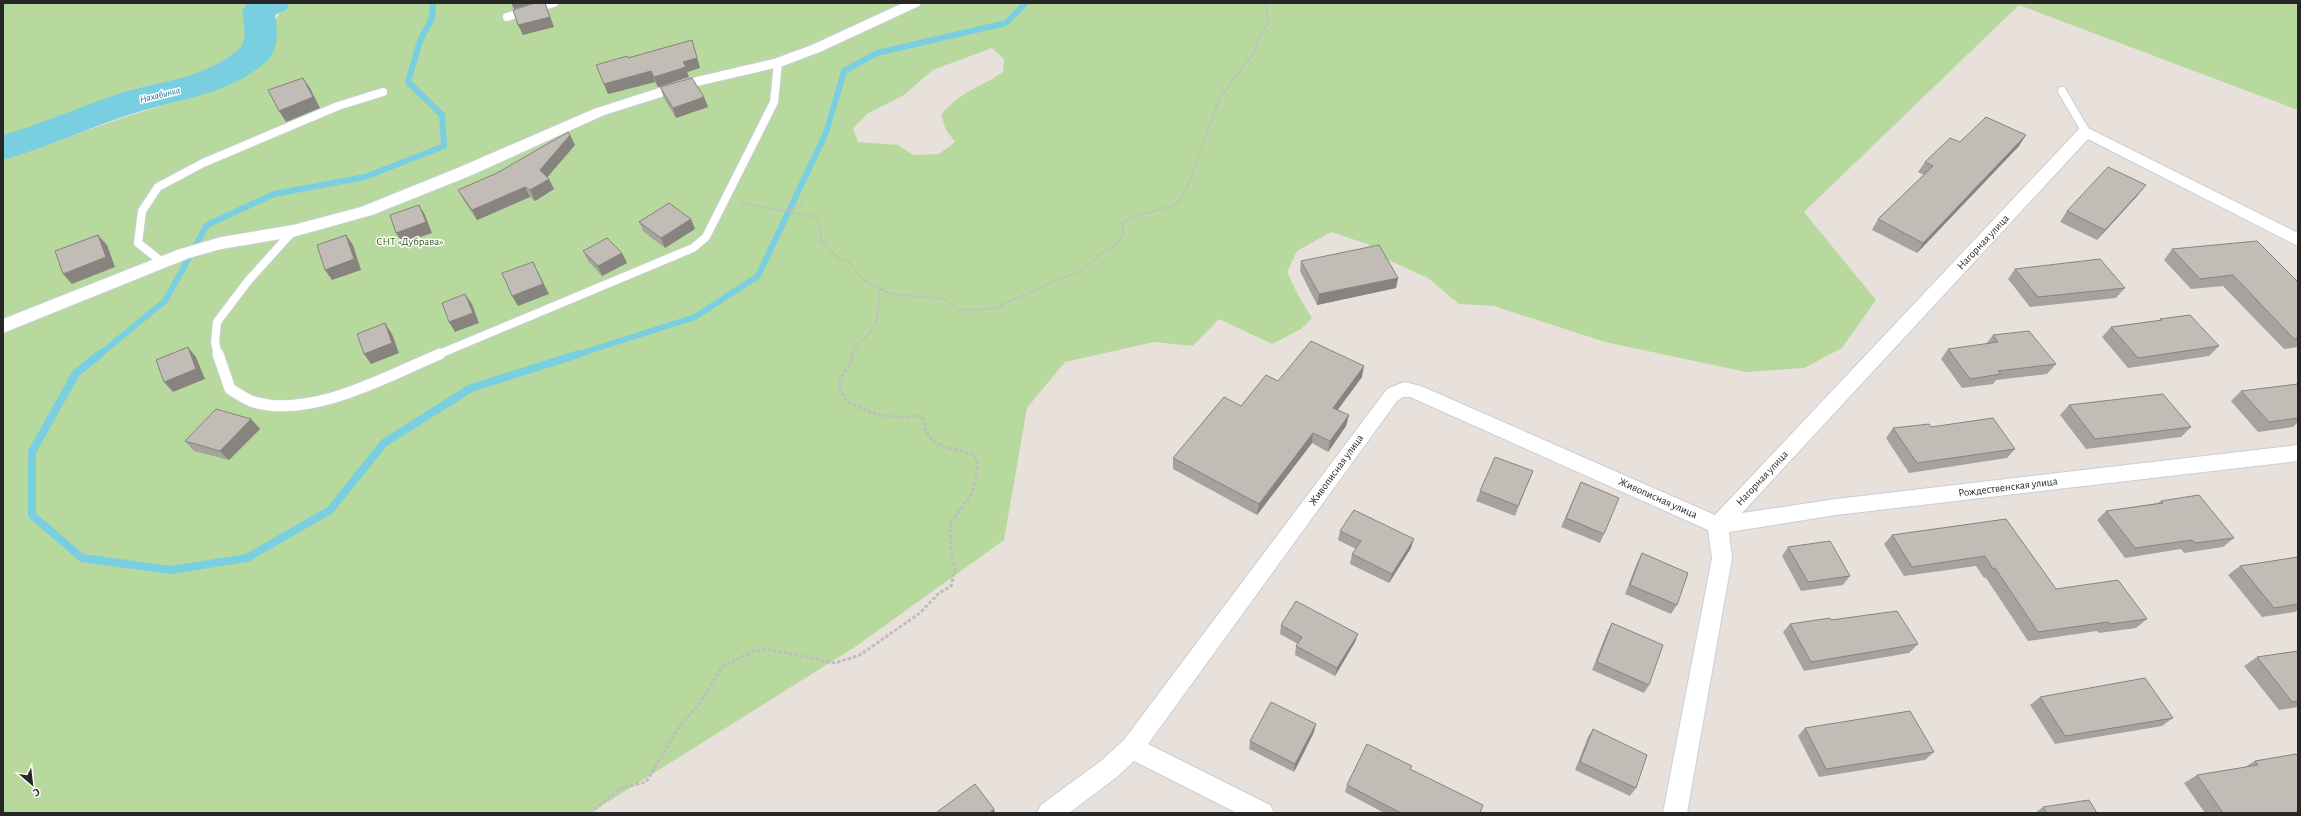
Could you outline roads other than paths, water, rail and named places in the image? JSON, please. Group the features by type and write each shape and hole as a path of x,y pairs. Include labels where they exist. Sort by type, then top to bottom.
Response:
{"street":[{"path":"3,326 182,254 221,243 294,231 366,211 466,171 599,112 688,83 778,63 817,48 914,3"},
{"path":"2086,132 2298,240"},
{"name":"Нагорная улица","path":"1718,525 2086,132"},
{"name":"Живописная улица","path":"1049,813 1110,768 1132,748 1390,396 1398,390 1406,389 1414,391 1718,525"},
{"name":"Рождественская улица","path":"1718,525 1836,507 2298,453"},
{"path":"1675,813 1722,558 1718,525"},
{"path":"1132,748 1262,813"}],"lane":[{"path":"507,17 554,3"},
{"path":"294,231 248,281 217,322 215,342 220,364 230,389 253,402 276,406 310,404 355,389 693,248 706,237 774,102 778,63"},
{"path":"2062,91 2086,132"},
{"path":"162,262 138,243 142,211 158,187 203,163 338,106 383,92"}],"waterway":[{"name":"Нахабинка","path":"3,148 53,132 128,103 173,93 222,75 255,53 262,33 258,11 274,3"},
{"path":"99,355 165,301 207,225 274,194 365,177 444,146 442,115 408,82 420,41 432,18 433,3"},
{"path":"576,355 695,317 758,276 826,133 844,71 877,53 1006,23 1026,3"},
{"path":"100,354 76,373 32,452 32,515 82,558 171,570 247,558 330,510 384,443 471,388 579,354"}],"park label":[{"name":"СНТ «Дубрава»","path":"410,241"}]}
